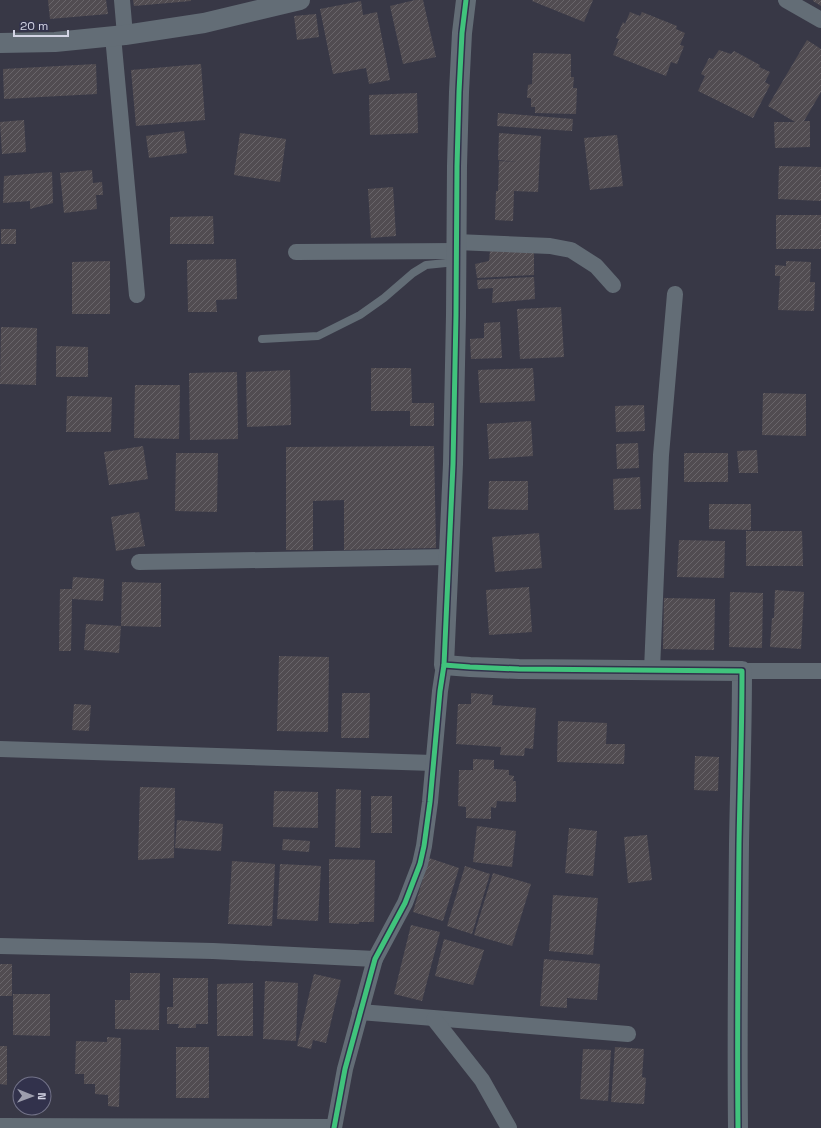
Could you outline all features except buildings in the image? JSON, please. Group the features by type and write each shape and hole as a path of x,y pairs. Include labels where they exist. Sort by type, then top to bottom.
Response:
{"street":[{"path":"122,0 119,35 137,295"},
{"path":"0,1126 334,1128 345,1069 375,959 405,903 420,864 430,802 440,691 444,665 449,557 453,464 457,166 462,33 466,0"},
{"path":"786,0 821,20"},
{"path":"0,43 55,42 204,23 288,2"},
{"path":"296,252 456,251 550,246 572,250 596,266 613,285"},
{"path":"652,670 662,455 674,294"},
{"path":"139,562 449,557"},
{"path":"444,665 470,668 519,669 821,671"},
{"path":"738,1128 737,1039 742,671"},
{"path":"0,749 433,763"},
{"path":"0,946 213,951 375,959"},
{"path":"360,1012 628,1034"},
{"path":"434,1019 482,1080 509,1128"}],"lane":[{"path":"262,338 318,336 360,315 384,298 412,273 456,251"}],"cycle path":[{"path":"466,0 462,33 459,92 453,464 444,665 519,669 742,671 738,915 738,1128"},
{"path":"334,1128 345,1069 375,959 405,903 420,864 430,802 440,691 444,665"}]}
